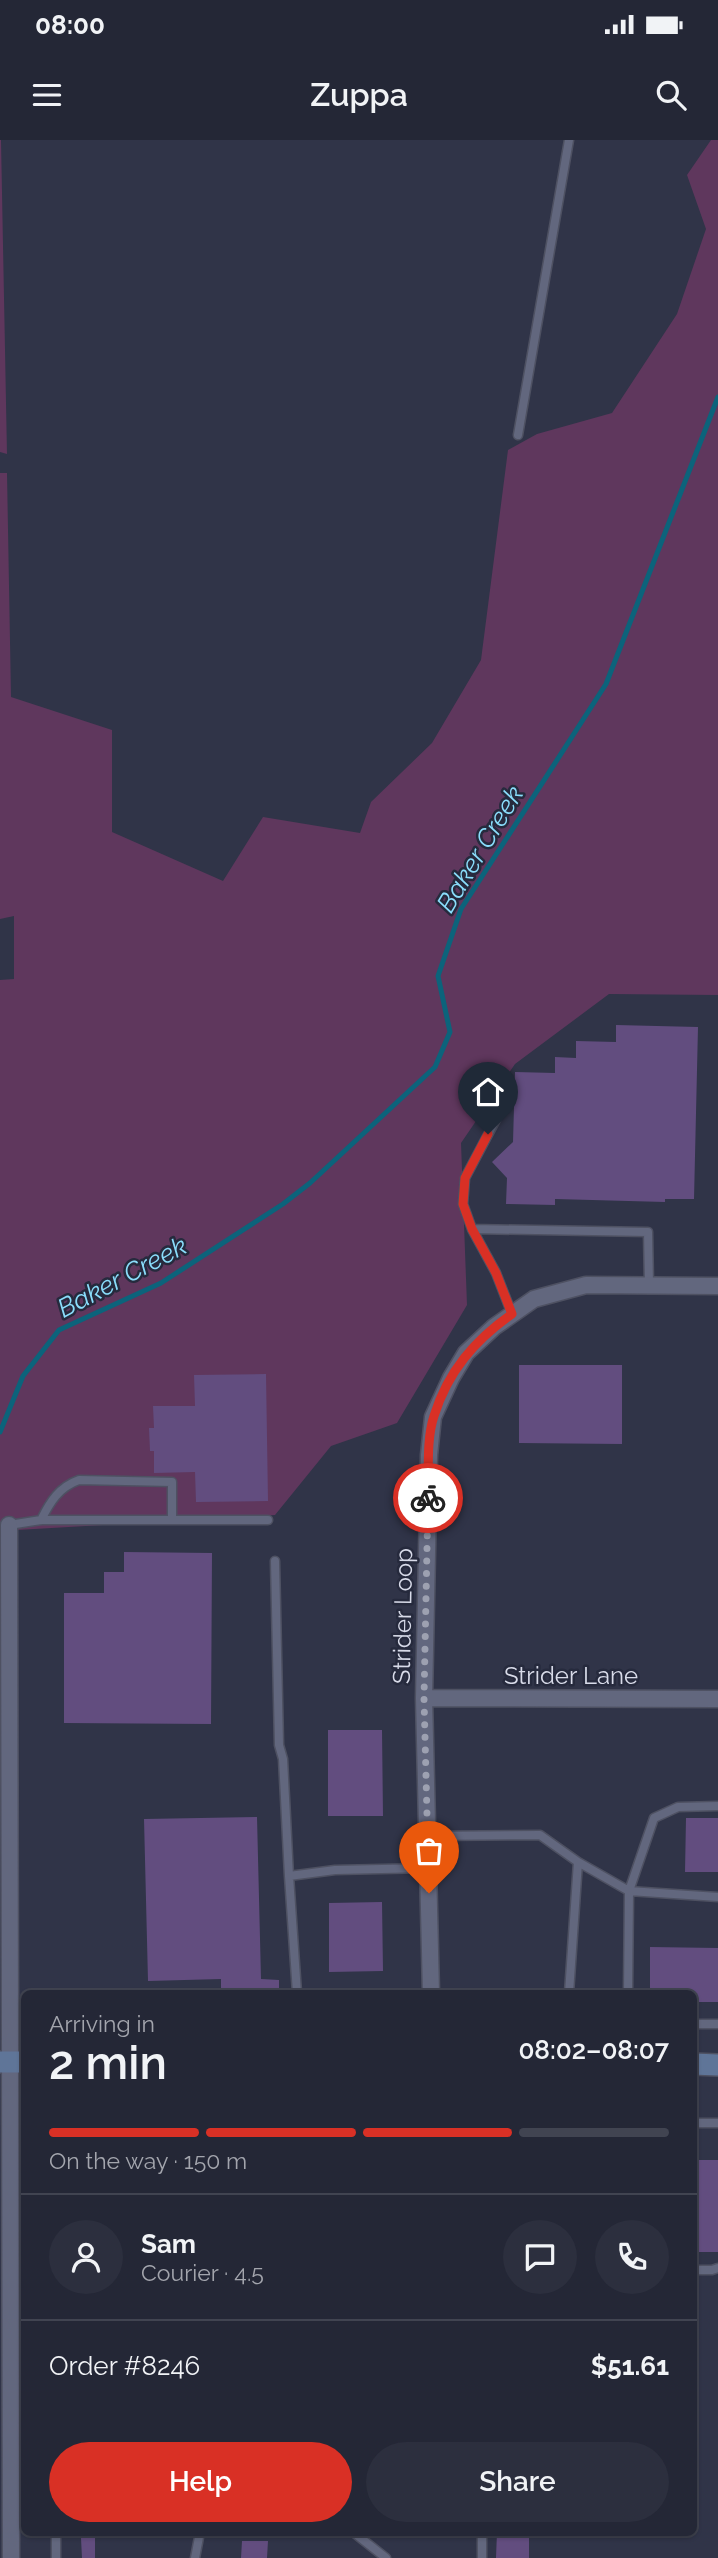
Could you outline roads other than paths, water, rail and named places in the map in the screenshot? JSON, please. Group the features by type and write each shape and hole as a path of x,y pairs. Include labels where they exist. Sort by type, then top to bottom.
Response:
{"main road":[{"path":"697,2064 718,2065"}],"street":[{"name":"Strider Loop","path":"431,1990 424,1698 429,1455 433,1417 466,1353 494,1327 534,1299 586,1285 718,1286"},
{"path":"9,1525 18,2487 11,2558"},
{"name":"Strider Lane","path":"424,1698 718,1699"}],"lane":[{"path":"518,435 569,140"},
{"path":"500,1112 465,1178 463,1204 512,1314"},
{"path":"472,1229 648,1232 649,1285"},
{"path":"41,1520 52,1499 69,1484 79,1480 172,1482 172,1520"},
{"path":"9,1525 41,1520 268,1520"},
{"path":"275,1561 279,1745 283,1759 297,1990"},
{"path":"628,1990 629,1892 654,1818 678,1807 718,1806"},
{"path":"427,1836 540,1835 578,1863 629,1892 718,1897"},
{"path":"569,1990 578,1863"},
{"path":"289,1876 335,1870 428,1868"},
{"path":"697,2024 718,2024"},
{"path":"697,2123 718,2123"},
{"path":"697,2270 718,2268"},
{"path":"56,2536 56,2558"},
{"path":"195,2558 199,2536"},
{"path":"358,2536 386,2558"},
{"path":"482,2536 482,2558"}],"waterway":[{"name":"Baker Creek","path":"0,1432 23,1376 59,1330 161,1283 283,1204 310,1183 435,1067 450,1032 438,976 461,909 606,684 718,397"}]}
